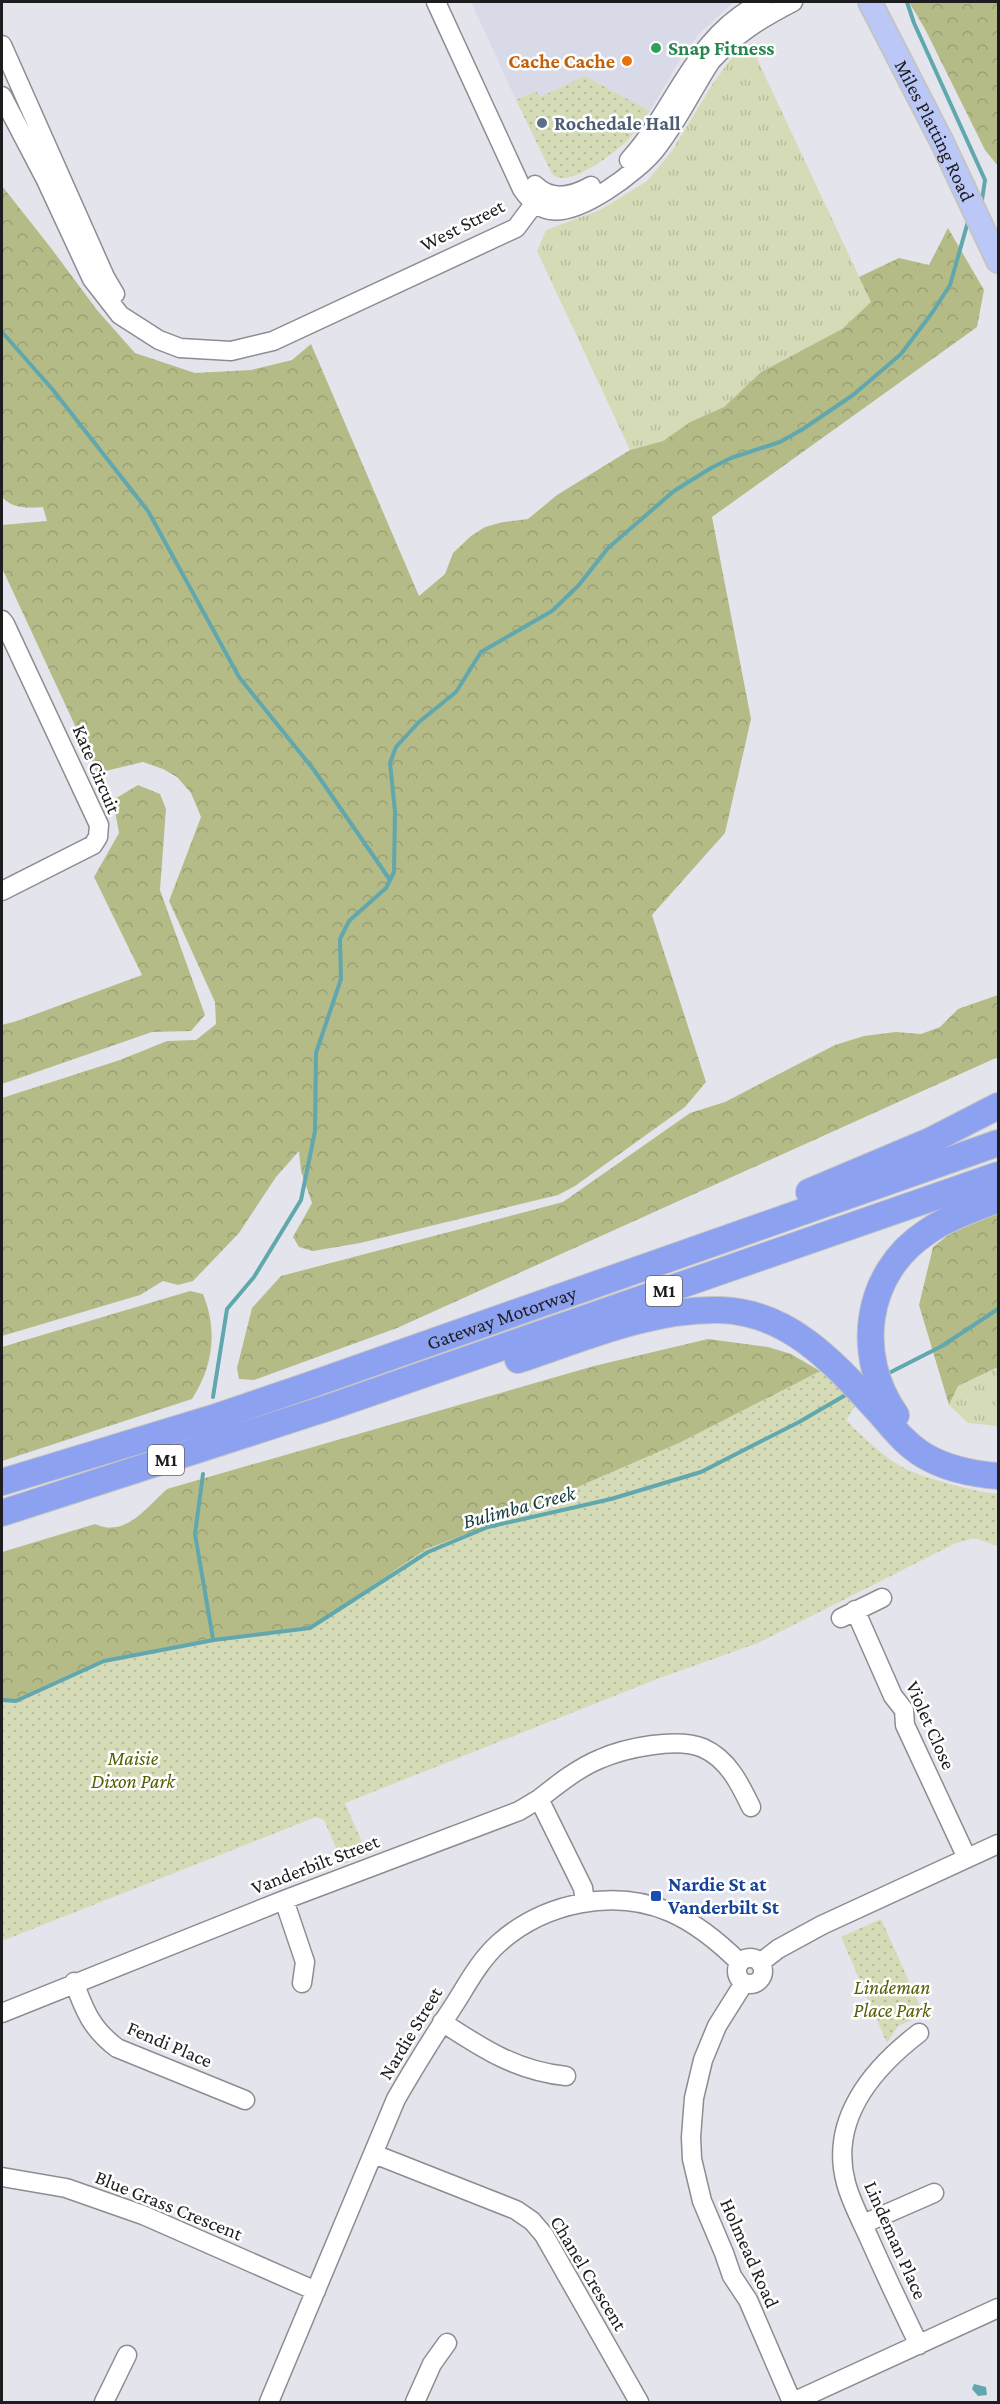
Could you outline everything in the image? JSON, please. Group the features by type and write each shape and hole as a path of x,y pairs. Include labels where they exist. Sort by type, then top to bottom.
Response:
{"highway":[{"path":"753,1228 765,1210 930,1141 999,1106"},
{"name":"Gateway Motorway","path":"2,1482 276,1397 999,1143"},
{"name":"Gateway Motorway","path":"2,1512 330,1407 999,1175"},
{"path":"999,1199 939,1224 900,1255 884,1279 873,1308 869,1337 876,1377 877,1399 897,1434 924,1456 959,1470 999,1476"},
{"path":"330,1407 369,1407 641,1320 703,1310 734,1311 779,1325 812,1344 932,1447 962,1460 999,1464"}],"main road":[{"name":"Miles Platting Road","path":"870,2 943,144 999,261"}],"street":[{"path":"436,2 526,172 537,188 539,197 574,194 613,173 626,163 645,142 700,53 714,37 754,11 793,2"},
{"path":"448,2 490,105"},
{"path":"2,45 52,175"},
{"path":"2,96 52,175"},
{"name":"West Street","path":"52,175 92,279 120,315 159,340 180,348 231,351 273,341 516,228 539,197"},
{"name":"Kate Circuit","path":"2,620 99,825 98,837 93,845 2,891"},
{"name":"Violet Close","path":"882,1598 848,1614 893,1696 904,1710 909,1734 967,1858"},
{"name":"Vanderbilt Street","path":"2,2013 74,1982 519,1811 600,1758 660,1744 685,1744 704,1748 724,1763 737,1778 752,1807"},
{"path":"539,1799 583,1888 585,1902"},
{"name":"Holmead Road","path":"793,2403 748,2300 732,2276 702,2201 692,2159 691,2137 694,2098 703,2060 717,2026 744,1983 752,1984 759,1980 763,1973 760,1963 778,1949 822,1925 999,1844"},
{"path":"284,1900 305,1962 302,1983"},
{"name":"Nardie Street","path":"269,2403 396,2099 481,1962 498,1944 524,1924 555,1911 585,1902 628,1901 671,1912 702,1931 740,1963"},
{"path":"744,1983 737,1974 740,1963 748,1958 760,1963"},
{"name":"Fendi Place","path":"74,1982 87,2017 100,2035 117,2048 245,2100"},
{"path":"442,2022 504,2060 528,2070 566,2076"},
{"name":"Lindeman Place","path":"919,2033 882,2064 865,2085 853,2107 844,2133 842,2165 845,2181 863,2224 919,2345"},
{"name":"Chanel Crescent","path":"374,2154 516,2210 532,2221 544,2235 639,2403"},
{"name":"Blue Grass Crescent","path":"2,2177 66,2188 143,2215 316,2290"},
{"path":"863,2224 934,2193"},
{"path":"793,2403 999,2308"},
{"path":"415,2403 432,2364 447,2343"},
{"path":"104,2403 127,2355"}],"shaded area":[{"path":"471,2 734,2 700,33 684,53 650,111 585,76 540,97 536,91 516,100"}],"green space":[{"path":"909,2 998,2 998,166 985,150 925,29"},
{"path":"750,44 871,302 842,329 761,372 724,407 690,422 663,441 630,450 537,251 546,230 600,210 647,181 672,151 730,60"},
{"path":"585,76 650,111 627,141 612,153 579,174 559,178 552,174 516,100 536,91 540,97"},
{"path":"2,186 97,310 135,353 195,373 251,370 292,360 311,344 419,596 445,574 453,553 471,536 485,527 528,519 557,495 630,450 663,441 690,422 724,407 761,372 842,329 871,302 859,277 899,258 929,265 948,228 984,290 977,327 712,517 751,719 725,833 652,915 706,1082 685,1107 575,1186 558,1195 360,1243 313,1251 299,1247 293,1237 312,1203 301,1171 299,1151 276,1177 239,1233 193,1281 178,1285 163,1281 140,1295 2,1336 2,1098 120,1060 167,1041 196,1040 216,1024 215,1002 169,901 201,817 191,793 177,777 143,762 97,773 2,568 2,525 47,521 43,507 16,506 2,497"},
{"path":"138,785 160,794 166,809 160,890 205,1015 191,1031 152,1032 2,1084 2,1025 142,975 94,877 119,833 113,800"},
{"path":"998,995 998,1057 397,1328 254,1380 239,1379 237,1368 252,1308 281,1276 563,1202 690,1113 725,1102 835,1045 864,1036 896,1032 921,1034 940,1027 958,1009"},
{"path":"998,1213 998,1367 958,1386 949,1405 919,1305 933,1247 951,1233"},
{"path":"190,1291 203,1294 211,1321 212,1335 205,1374 192,1399 2,1461 2,1347"},
{"path":"708,1339 768,1347 791,1354 820,1371 762,1429 310,1628 213,1640 104,1661 16,1701 2,1700 2,1552 95,1524 116,1527 125,1524 143,1512 167,1489 594,1366"},
{"path":"998,1367 998,1426 968,1423 949,1405 958,1386"},
{"name":"Maisie Dixon Park","path":"820,1371 856,1405 846,1420 891,1460 908,1470 928,1477 965,1488 998,1494 998,1546 974,1538 954,1544 758,1643 657,1679 345,1803 367,1854 343,1864 324,1820 316,1817 2,1941 2,1700 16,1701 104,1661 214,1640 310,1628 426,1549 488,1526 681,1442"},
{"name":"Lindeman Place Park","path":"881,1919 924,2015 898,2026 887,2043 841,1937"}],"water":[{"path":"974,2384 986,2387 987,2395 978,2396 972,2389"}],"waterway":[{"path":"907,2 914,23 985,180 982,200"},
{"path":"213,1397 227,1309 254,1277 301,1200 315,1131 316,1053 341,979 340,939 349,921 386,888 394,872 395,811 390,763 396,747 419,722 456,692 481,652 552,611 579,585 608,548 674,491 731,458 780,442 803,429 853,395 901,354 950,285 969,218"},
{"path":"2,332 53,390 148,511 239,677 314,770 390,880"},
{"name":"Bulimba Creek","path":"885,1375 942,1346 998,1309"},
{"name":"Bulimba Creek","path":"2,1700 16,1701 104,1661 214,1640 310,1628 428,1552 488,1527 611,1499 701,1472 799,1422 849,1393"},
{"path":"203,1474 195,1534 213,1639"}],"place":[{"name":"Snap Fitness","path":"656,48"},
{"name":"Cache Cache","path":"627,61"},
{"name":"Rochedale Hall","path":"542,123"},
{"name":"Nardie St at Vanderbilt St","path":"656,1896"}]}
